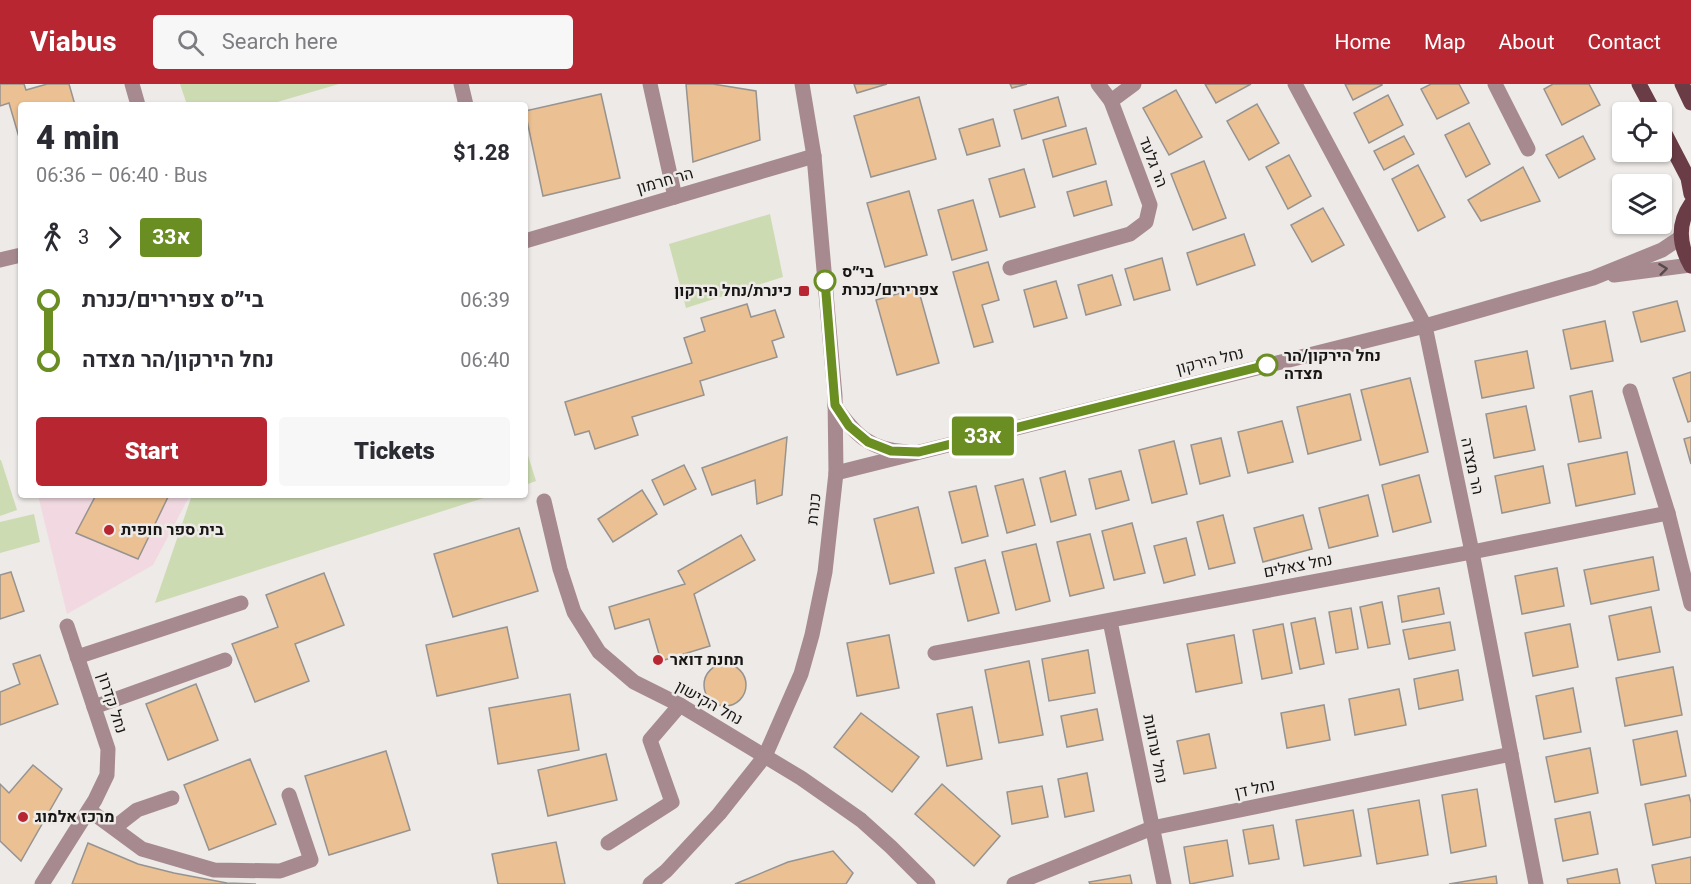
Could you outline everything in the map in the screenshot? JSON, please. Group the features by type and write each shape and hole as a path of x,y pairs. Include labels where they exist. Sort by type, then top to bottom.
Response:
{"main road":[{"path":"1639,84 1649,102"},
{"path":"1682,84 1691,103"},
{"path":"1672,147 1688,178 1691,194"},
{"path":"1691,204 1683,219 1680,238 1691,266"}],"street":[{"path":"132,84 137,102"},
{"path":"461,84 465,102"},
{"path":"650,84 675,197"},
{"name":"כנרת","path":"652,883 719,814 765,756 801,674 825,572 836,473 835,405 814,156 802,84"},
{"name":"הר גלעד","path":"1010,268 1130,234 1146,222 1150,205 1111,101 1098,84"},
{"path":"1111,101 1134,84"},
{"name":"הר מצדה","path":"1294,84 1425,326 1472,552 1536,884"},
{"path":"1495,84 1528,149"},
{"name":"הר חרמון","path":"528,240 814,156"},
{"name":"נחל הירקון","path":"836,473 1425,326 1593,278 1662,250 1680,238"},
{"path":"0,260 18,256"},
{"name":"נחל הירקון","path":"1593,278 1691,266"},
{"path":"1630,391 1668,513 1691,604"},
{"path":"835,405 849,426 868,442 891,451 919,452"},
{"name":"נחל הקישון","path":"544,501 574,612 599,652 634,682 680,705 765,756 861,820 928,884"},
{"name":"נחל צאלים","path":"935,653 1668,513"},
{"path":"77,657 241,603"},
{"name":"נחל ערוגות","path":"1110,621 1164,884"},
{"name":"נחל קדרון","path":"42,884 95,800 107,775 108,749 67,626"},
{"path":"94,707 225,660"},
{"path":"608,843 672,802 650,740 680,705"},
{"name":"נחל דן","path":"1014,884 1152,828 1511,754"},
{"path":"89,810 142,849 214,870 280,871 311,861 289,795"},
{"path":"114,828 137,810 172,798"}],"shaded area":[{"name":"בית ספר חופית","path":"39,498 188,498 153,565 67,614"}],"green space":[{"path":"180,84 339,84 277,102 186,102"},
{"path":"770,214 783,277 686,308 669,244"},
{"path":"528,456 536,481 528,484"},
{"path":"0,460 17,510 0,516"},
{"path":"191,498 484,498 155,603"},
{"path":"34,514 40,542 0,553 0,522"}],"building":[{"path":"0,84 24,84 26,90 47,84 69,84 74,102 18,102 18,134 9,103 0,106"},
{"path":"686,84 713,84 756,91 760,140 693,162"},
{"path":"854,84 887,84 857,93"},
{"path":"1010,84 1027,84 1012,88"},
{"path":"1205,84 1251,84 1216,103"},
{"path":"1345,84 1382,84 1382,85 1353,100"},
{"path":"1431,84 1459,84 1469,103 1437,119 1421,89"},
{"path":"1553,84 1589,84 1600,105 1562,125 1544,89"},
{"path":"1176,90 1202,137 1169,155 1143,108"},
{"path":"601,94 620,178 543,196 528,125 528,110"},
{"path":"1388,95 1403,125 1369,143 1354,113"},
{"path":"919,97 936,159 871,177 854,116"},
{"path":"1058,97 1066,126 1022,139 1014,110"},
{"path":"1257,104 1279,143 1249,160 1227,121"},
{"path":"993,119 1000,146 967,155 959,129"},
{"path":"1469,123 1490,164 1466,177 1445,135"},
{"path":"1086,128 1096,164 1053,177 1043,140"},
{"path":"1404,136 1414,154 1384,170 1374,151"},
{"path":"1583,136 1595,159 1559,178 1546,155"},
{"path":"1289,155 1311,196 1288,209 1266,167"},
{"path":"1204,161 1226,218 1193,230 1171,174"},
{"path":"1418,165 1445,217 1418,231 1392,179"},
{"path":"1523,167 1540,201 1481,221 1468,200"},
{"path":"1024,169 1035,207 1000,217 989,179"},
{"path":"1106,181 1112,205 1074,216 1067,192"},
{"path":"909,191 927,255 885,267 867,203"},
{"path":"973,200 987,250 952,260 938,210"},
{"path":"1323,208 1344,245 1312,262 1291,225"},
{"path":"1244,234 1255,265 1197,285 1187,253"},
{"path":"1162,258 1170,290 1134,300 1125,269"},
{"path":"988,262 999,300 982,305 993,342 974,347 953,272"},
{"path":"1112,275 1121,305 1086,315 1078,285"},
{"path":"1056,281 1067,318 1034,327 1024,290"},
{"path":"918,288 939,363 897,375 876,300"},
{"path":"1677,301 1685,331 1641,342 1633,312"},
{"path":"747,304 751,317 775,310 784,337 772,341 777,357 700,381 704,395 632,417 638,435 595,449 589,431 575,435 565,402 692,363 684,338 705,331 701,318"},
{"path":"1605,321 1613,361 1571,369 1563,330"},
{"path":"1527,351 1534,388 1482,398 1475,361"},
{"path":"1691,372 1691,421 1688,422 1673,378"},
{"path":"1410,378 1428,452 1380,465 1361,390"},
{"path":"1592,391 1601,438 1579,442 1570,396"},
{"path":"1350,394 1361,440 1308,454 1297,407"},
{"path":"1526,406 1535,450 1494,458 1486,414"},
{"path":"1282,421 1293,462 1248,473 1238,432"},
{"path":"787,437 782,495 757,504 755,480 712,495 702,468"},
{"path":"1691,437 1691,464 1684,439"},
{"path":"1221,438 1230,476 1200,484 1191,445"},
{"path":"1174,441 1187,494 1152,503 1139,450"},
{"path":"1627,452 1635,494 1576,506 1568,464"},
{"path":"684,465 696,489 664,505 652,480"},
{"path":"1543,466 1550,503 1502,513 1495,476"},
{"path":"1065,471 1076,515 1051,522 1040,478"},
{"path":"1121,471 1129,500 1096,509 1089,479"},
{"path":"1419,475 1431,522 1393,532 1382,485"},
{"path":"1023,479 1035,525 1007,533 995,486"},
{"path":"976,486 988,536 962,543 949,492"},
{"path":"642,490 657,514 613,542 598,519"},
{"path":"1368,495 1378,536 1329,548 1319,508"},
{"path":"94,498 168,498 138,559 76,533"},
{"path":"918,507 934,573 890,584 874,519"},
{"path":"1223,515 1235,563 1209,569 1197,522"},
{"path":"1303,515 1312,549 1263,562 1254,528"},
{"path":"1132,523 1145,573 1114,580 1102,531"},
{"path":"519,528 538,591 453,617 434,554"},
{"path":"1090,534 1104,588 1070,596 1057,542"},
{"path":"741,535 755,560 694,594 710,646 661,661 649,619 615,629 609,607 685,584 678,571"},
{"path":"1186,538 1195,575 1164,583 1154,546"},
{"path":"1036,544 1050,601 1016,610 1002,552"},
{"path":"1653,557 1659,590 1591,604 1584,570"},
{"path":"985,560 999,613 968,621 955,568"},
{"path":"1557,568 1564,606 1522,614 1515,576"},
{"path":"11,572 24,611 0,619 0,575"},
{"path":"324,573 344,625 295,644 309,681 255,702 232,644 278,627 266,595"},
{"path":"1439,588 1444,614 1402,622 1398,596"},
{"path":"1382,602 1390,644 1368,648 1360,607"},
{"path":"1651,607 1660,652 1618,660 1609,616"},
{"path":"1351,608 1358,649 1336,653 1329,612"},
{"path":"1315,618 1324,664 1300,669 1291,623"},
{"path":"1450,622 1455,650 1409,659 1403,630"},
{"path":"1283,624 1292,673 1262,679 1253,630"},
{"path":"1570,624 1578,667 1533,676 1525,633"},
{"path":"507,627 518,678 437,696 426,645"},
{"path":"889,635 899,688 857,696 847,643"},
{"path":"1234,635 1242,683 1196,692 1187,644"},
{"path":"1088,650 1095,693 1049,701 1042,659"},
{"path":"40,655 58,704 0,725 0,692 20,684 13,664"},
{"path":"1029,661 1043,735 999,743 985,670"},
{"path":"725,664 740,670 746,685 740,700 725,706 710,700 704,685 710,670"},
{"path":"1673,667 1682,715 1625,726 1616,678"},
{"path":"1458,670 1463,700 1419,709 1414,679"},
{"path":"196,684 218,740 168,760 146,704"},
{"path":"1573,688 1581,732 1544,739 1536,696"},
{"path":"1399,689 1406,725 1355,735 1349,699"},
{"path":"570,694 579,750 498,764 489,708"},
{"path":"1324,705 1330,740 1287,748 1281,713"},
{"path":"972,707 982,759 947,766 937,714"},
{"path":"1097,709 1103,740 1067,747 1061,716"},
{"path":"861,713 919,757 892,792 834,747"},
{"path":"1677,731 1686,776 1641,785 1633,740"},
{"path":"1209,734 1216,768 1184,774 1177,741"},
{"path":"1590,748 1598,793 1555,802 1546,757"},
{"path":"386,751 410,830 329,855 305,776"},
{"path":"606,754 617,800 548,816 538,770"},
{"path":"250,759 276,824 209,850 184,785"},
{"name":"מרכז אלמוג","path":"33,765 62,789 21,861 0,841 0,784 9,793"},
{"path":"1087,773 1094,811 1065,817 1058,779"},
{"path":"942,784 1000,836 974,866 915,814"},
{"path":"1042,786 1048,817 1012,824 1007,792"},
{"path":"1477,789 1486,846 1451,853 1442,795"},
{"path":"1689,795 1691,837 1653,845 1645,804"},
{"path":"1419,800 1428,855 1377,864 1368,809"},
{"path":"1353,810 1361,856 1304,866 1296,820"},
{"path":"1590,812 1598,854 1563,861 1555,819"},
{"path":"1273,825 1279,859 1249,864 1243,830"},
{"path":"1227,840 1233,876 1190,884 1184,847"},
{"path":"556,842 565,884 498,884 492,854"},
{"path":"88,843 138,864 174,873 227,883 256,884 72,884"},
{"path":"833,851 853,873 846,884 735,884 788,862"},
{"path":"1691,857 1691,884 1656,884 1652,865"},
{"path":"1617,869 1620,884 1568,884 1567,879"},
{"path":"1130,875 1132,884 1090,884 1089,882"},
{"path":"1496,876 1497,884 1449,884"}],"bus line":[{"name":"33א","path":"825,281 835,405 849,426 868,442 891,451 919,452 1267,365"}],"place":[{"name":"בי״ס צפרירים/כנרת","path":"825,281"},
{"name":"כינרת/נחל הירקון","path":"804,291"},
{"name":"נחל הירקון/הר מצדה","path":"1267,365"},
{"name":"בית ספר חופית","path":"109,530"},
{"name":"תחנת דואר","path":"658,660"},
{"name":"מרכז אלמוג","path":"23,817"}]}
